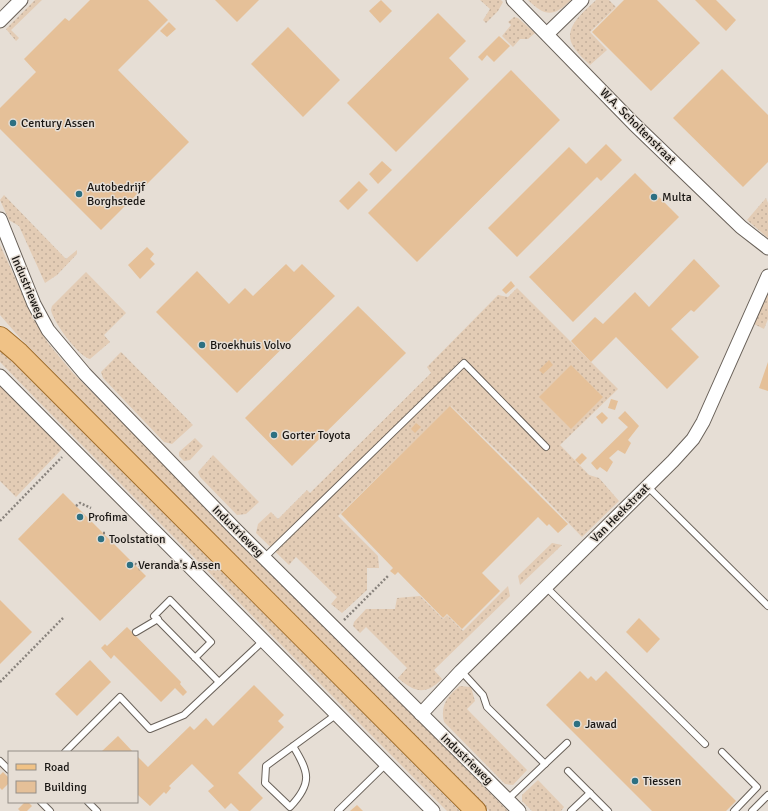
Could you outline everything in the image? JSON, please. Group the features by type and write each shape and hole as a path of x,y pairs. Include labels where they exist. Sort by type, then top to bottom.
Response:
{"main road":[{"path":"0,325 19,353"},
{"path":"0,337 19,353 476,811"}],"street":[{"path":"0,21 21,0"},
{"name":"W.A. Scholtenstraat","path":"513,0 634,124 741,227 768,248"},
{"path":"547,34 582,0"},
{"name":"Industrieweg","path":"0,219 3,236 34,304 48,330 85,374 264,558 519,811"},
{"name":"Van Heekstraat","path":"420,714 461,671 685,448 703,422 768,276"},
{"path":"0,376 433,811"}],"lane":[{"path":"264,558 464,363 546,447"},
{"path":"647,486 768,606"},
{"path":"546,587 705,744"},
{"path":"195,658 211,642 170,600 154,616 158,619 195,658 219,682"},
{"path":"136,632 158,619"},
{"path":"66,751 120,697 150,729 184,715 264,640"},
{"path":"461,671 483,695 487,707 545,764"},
{"path":"293,746 307,770 306,780 301,795 290,806 265,783 266,766 293,746 337,714"},
{"path":"508,799 567,743"},
{"path":"722,752 757,788 734,811"},
{"path":"0,761 8,769"},
{"path":"338,811 386,764"},
{"path":"568,771 608,811"},
{"path":"572,811 590,793"},
{"path":"752,811 768,795"},
{"path":"42,803 50,811"},
{"path":"89,803 97,811"}],"path":[{"path":"0,521 64,455"},
{"path":"76,506 80,503 91,508"},
{"path":"103,534 107,533"},
{"path":"132,562 140,566 140,571"},
{"path":"335,629 389,575"},
{"path":"0,682 63,618"}],"shaded area":[{"path":"35,0 42,0 11,30 19,38 16,41 6,29"},
{"path":"480,0 501,0 503,2 498,11 486,23 483,20 490,9"},
{"path":"528,0 571,0 560,10 550,13 540,10"},
{"path":"596,0 609,0 616,7 590,32 607,50 590,65 575,49 571,42 570,35 575,22"},
{"path":"514,17 518,18 535,33 528,39 520,39 513,47 502,36 511,25 508,22"},
{"path":"4,195 66,259 77,250 77,254 57,275 45,283 19,226 9,220 0,200"},
{"path":"766,198 768,203 768,238 747,220"},
{"path":"0,245 35,321 48,343 73,373 508,811 489,811 20,338 0,315"},
{"path":"86,272 126,313 104,335 110,342 90,359 85,357 73,346 56,322 51,310 52,306"},
{"path":"517,288 618,389 560,445 589,475 599,478 619,501 582,537 532,485 451,406 338,516 378,556 379,568 367,568 367,590 342,613 331,604 337,597 296,557 289,565 256,533 258,524 271,512 278,519 307,490 310,493 431,373 427,367 498,295 508,297"},
{"path":"768,290 768,319 764,329 754,324"},
{"path":"0,349 460,811 447,811 37,400 0,362"},
{"path":"121,352 193,425 172,444 164,442 103,378 101,372"},
{"path":"0,385 61,447 61,450 16,497 0,481"},
{"path":"195,438 203,446 190,460 184,461 179,456 179,452"},
{"path":"213,455 259,502 246,514 237,515 200,477 198,472"},
{"path":"552,543 562,545 520,585 518,576"},
{"path":"508,586 510,596 434,670 442,679 426,690 410,687 398,678 407,668 366,627 360,633 353,626 354,622 366,609 395,609 397,598 420,596 443,619 447,615 463,631"},
{"path":"460,686 471,687 475,701 467,709 527,770 513,785 505,784 444,722 444,706 451,694"},
{"path":"538,780 564,807 561,811 532,811 522,801 522,795"}],"building":[{"path":"90,0 148,0 168,20 118,70 189,142 101,230 0,129 0,108 36,72 24,59 65,18 69,21"},
{"path":"215,0 259,0 237,22"},
{"path":"381,0 392,11 380,23 369,11"},
{"path":"624,0 657,0 700,43 651,91 592,32"},
{"path":"695,0 716,0 736,20 726,31"},
{"path":"438,13 466,41 449,58 469,79 396,152 347,103"},
{"path":"169,22 176,29 167,37 160,31"},
{"path":"288,27 340,80 303,117 251,64"},
{"path":"499,36 510,46 494,62 487,55 482,61 478,57"},
{"path":"722,69 768,115 768,162 743,187 673,118"},
{"path":"511,70 560,120 417,262 368,213"},
{"path":"606,144 622,160 601,181 597,177 517,257 488,228 569,147 586,164"},
{"path":"382,161 392,170 378,184 369,174"},
{"path":"635,173 679,217 573,322 529,277"},
{"path":"359,181 368,190 348,210 339,201"},
{"path":"147,247 154,254 150,259 155,264 140,279 128,265"},
{"path":"694,259 720,286 694,312 691,310 671,329 699,357 667,389 616,337 591,362 571,341 595,317 603,324 635,292 649,307"},
{"path":"286,264 294,272 302,264 335,296 237,393 156,312 197,271 229,304 245,288 253,296"},
{"path":"511,281 515,286 506,294 502,290"},
{"path":"358,306 406,353 292,466 245,418"},
{"path":"549,360 553,365 543,374 539,370"},
{"path":"768,362 768,391 759,388"},
{"path":"571,365 603,397 571,429 539,397"},
{"path":"611,399 618,401 615,410 608,408"},
{"path":"450,406 568,524 558,533 549,524 547,526 538,517 482,573 500,591 462,629 447,614 443,618 398,572 395,575 390,571 393,568 341,514"},
{"path":"625,411 639,426 628,440 631,443 625,454 618,450 609,458 613,462 607,472 600,467 597,470 591,463 628,427 618,418"},
{"path":"602,412 608,418 602,424 596,417"},
{"path":"416,423 421,427 415,433 411,429"},
{"path":"582,453 587,458 580,465 575,460"},
{"path":"63,493 146,576 100,621 18,539"},
{"path":"0,600 32,632 0,664"},
{"path":"639,618 660,639 647,653 626,632"},
{"path":"127,627 181,682 180,684 187,692 183,696 175,688 161,702 114,655 111,659 101,648 105,644 107,646"},
{"path":"90,660 111,682 77,716 55,694"},
{"path":"580,671 588,679 591,676 596,681 606,671 736,801 726,811 652,811 546,705"},
{"path":"254,685 284,715 278,721 284,727 238,773 263,798 250,811 239,811 231,803 225,809 208,791 214,786 192,764 169,786 171,788 166,794 164,792 150,806 138,795 138,757 148,767 190,726 194,730 206,718 213,726"},
{"path":"118,736 132,751 102,751"},
{"path":"3,772 8,777 8,784 2,790 0,788 0,775"},
{"path":"24,803 29,803 32,806 27,811 20,811 18,809"},
{"path":"357,805 363,811 350,811"}],"place":[{"name":"Century Assen","path":"13,123"},
{"name":"Autobedrijf Borghstede","path":"79,194"},
{"name":"Multa","path":"654,197"},
{"name":"Broekhuis Volvo","path":"202,345"},
{"name":"Gorter Toyota","path":"274,435"},
{"name":"Profima","path":"80,517"},
{"name":"Toolstation","path":"101,539"},
{"name":"Veranda's Assen","path":"130,565"},
{"name":"Jawad","path":"577,724"},
{"name":"Tiessen","path":"635,781"}]}
